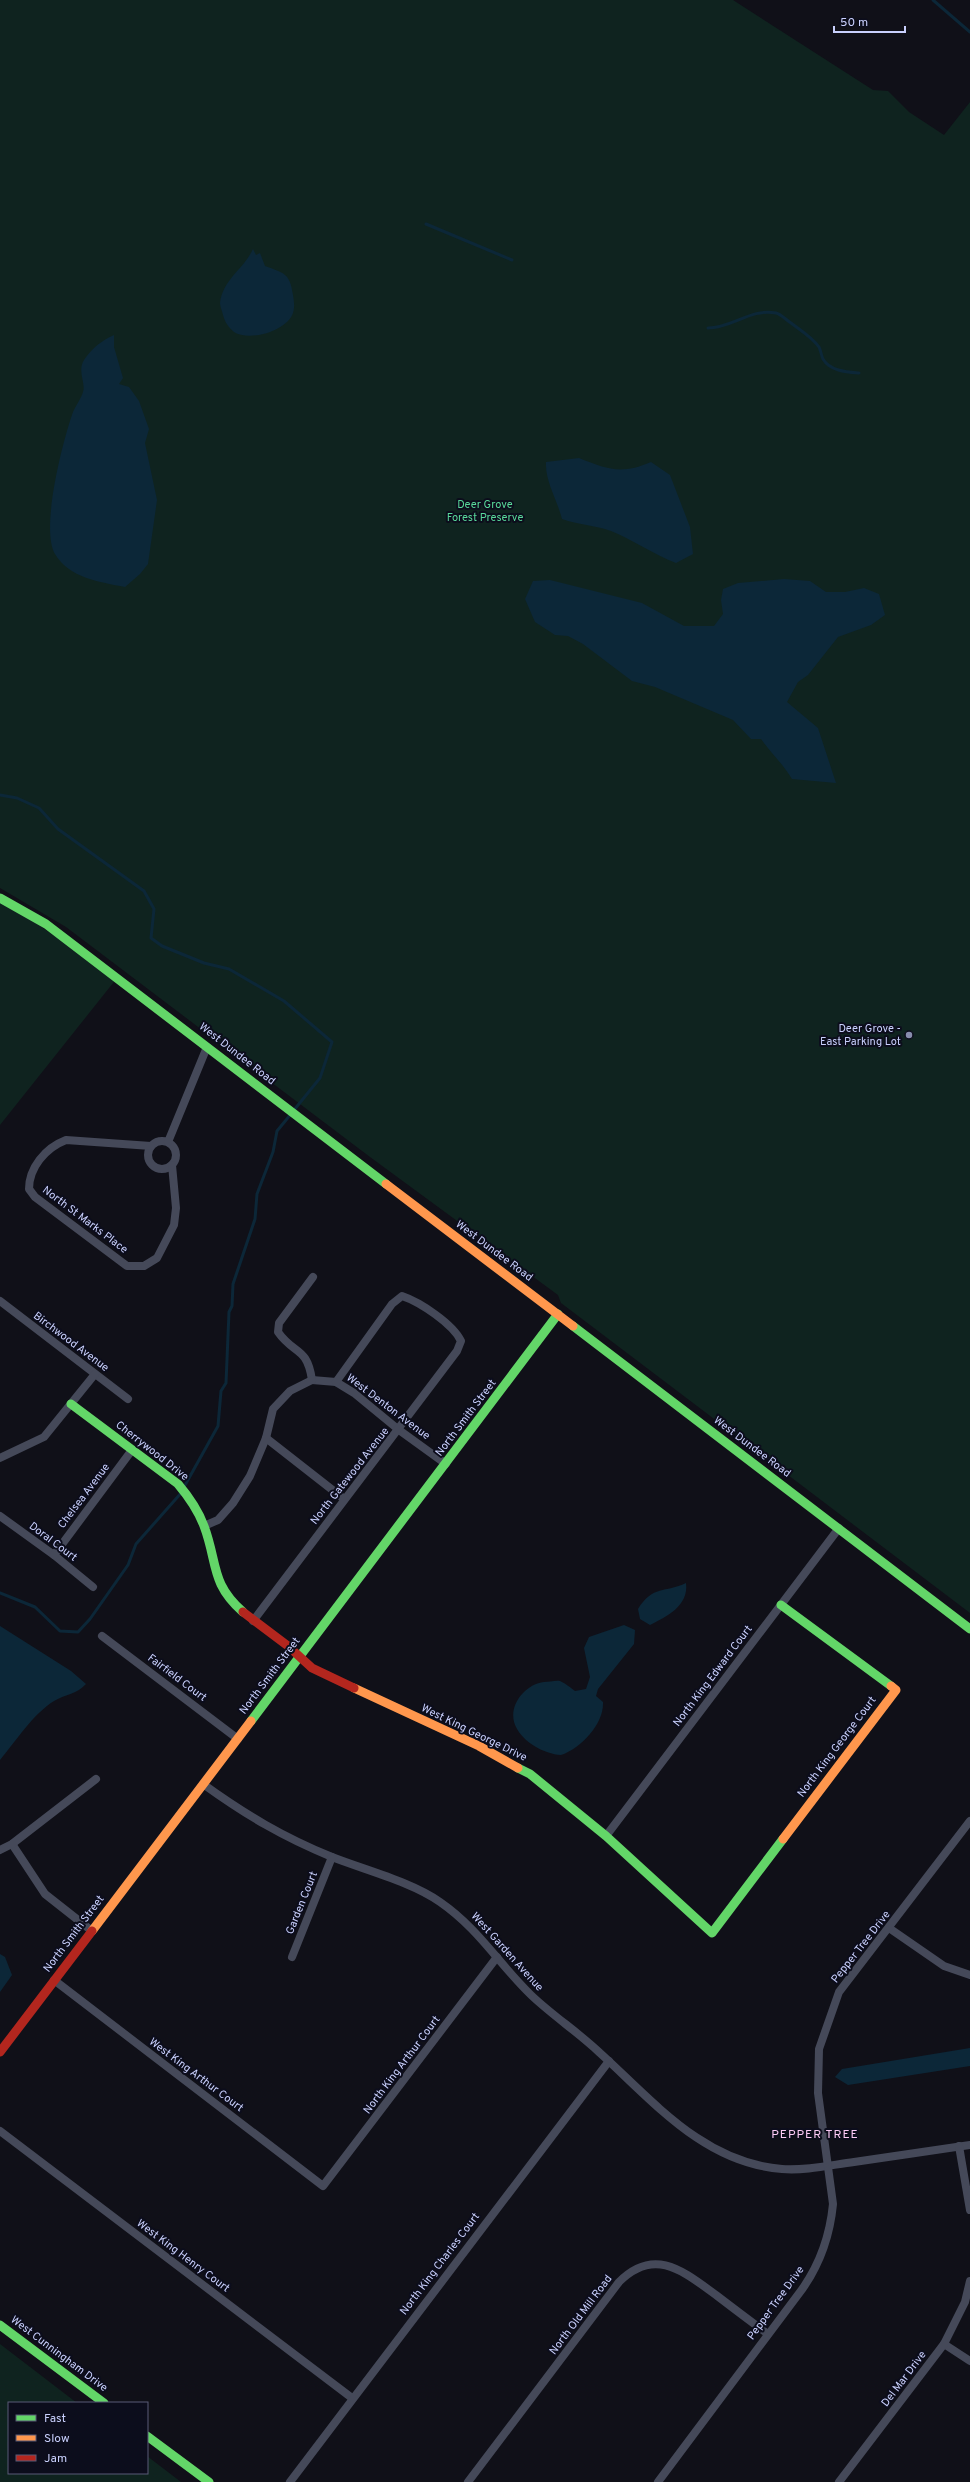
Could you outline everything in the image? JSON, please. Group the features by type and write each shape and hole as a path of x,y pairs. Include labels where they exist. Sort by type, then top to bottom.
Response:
{"street":[{"name":"West Dundee Road","path":"0,898 46,924 970,1629"},
{"path":"168,1142 207,1047"},
{"name":"North St Marks Place","path":"66,1140 151,1146 159,1141 168,1142 176,1153 172,1165 176,1208 174,1224 158,1258 144,1266 127,1266 35,1197 29,1189 32,1169 55,1144 66,1140"},
{"path":"151,1146 149,1159 155,1167 164,1169 172,1165"},
{"path":"204,1526 218,1520 233,1503 250,1476 266,1438 273,1409 290,1391 312,1380 310,1364 302,1353 283,1340 278,1332 279,1323 313,1277"},
{"name":"North Gatewood Avenue","path":"252,1621 399,1430 457,1351 461,1341 456,1332 413,1299 402,1296 392,1304 336,1382"},
{"name":"Birchwood Avenue","path":"0,1301 128,1399"},
{"name":"North Smith Street","path":"0,2052 558,1314"},
{"path":"0,1458 44,1437 95,1374"},
{"name":"West Denton Avenue","path":"312,1380 336,1382 354,1393 399,1430 446,1464"},
{"name":"Cherrywood Drive","path":"71,1404 178,1484 190,1498 204,1526 217,1577 227,1598 252,1621 300,1657"},
{"path":"266,1438 344,1500"},
{"name":"Chelsea Avenue","path":"54,1555 132,1450"},
{"name":"Doral Court","path":"0,1516 54,1555 93,1587"},
{"name":"North King Edward Court","path":"606,1836 839,1528"},
{"name":"North King George Court","path":"712,1933 896,1690 781,1605"},
{"name":"Fairfield Court","path":"102,1636 238,1738"},
{"name":"West King George Drive","path":"300,1657 312,1668 340,1682 503,1758 544,1785 606,1836 712,1933"},
{"path":"0,1850 12,1844 96,1779"},
{"name":"West Garden Avenue","path":"203,1784 246,1815 280,1835 332,1857 400,1882 438,1900 468,1923 520,1984 546,2010 609,2061 665,2114 704,2143 740,2161 784,2169 829,2165 970,2145"},
{"name":"Pepper Tree Drive","path":"658,2482 811,2277 822,2255 832,2215 829,2165 818,2093 819,2049 839,1992 890,1928 970,1821"},
{"path":"12,1844 45,1894 92,1931"},
{"name":"Garden Court","path":"292,1957 332,1857"},
{"path":"890,1928 944,1966 970,1975"},
{"name":"North King Arthur Court","path":"323,2186 497,1957"},
{"name":"West King Arthur Court","path":"54,1980 323,2186"},
{"name":"North King Charles Court","path":"290,2482 352,2398 609,2061"},
{"name":"West King Henry Court","path":"0,2131 352,2398"},
{"path":"959,2146 970,2210"},
{"name":"North Old Mill Road","path":"468,2482 619,2282 633,2271 655,2264 666,2264 683,2271 768,2334"},
{"name":"Del Mar Drive","path":"839,2482 944,2344 965,2302 970,2281"},
{"name":"West Cunningham Drive","path":"0,2325 103,2402"},
{"path":"944,2344 970,2361"},
{"path":"148,2437 209,2482"}],"green space":[{"name":"Deer Grove Forest Preserve","path":"0,0 733,0 873,90 888,91 909,112 944,135 970,102 970,1613 561,1303 558,1295 370,1157 66,927 0,888"},
{"path":"0,899 117,978 0,1125"},
{"path":"0,2344 76,2402 8,2402 8,2474 148,2474 148,2457 181,2482 0,2482"}],"water":[{"path":"253,249 256,255 260,253 265,266 281,272 288,278 292,288 294,306 293,313 289,319 276,330 249,336 241,335 234,332 230,328 225,320 220,303 225,287"},
{"path":"114,335 114,347 123,378 119,384 129,387 139,401 149,429 145,443 157,500 148,564 140,574 125,587 86,578 68,569 55,554 51,542 50,525 51,505 64,442 73,412 84,388 81,373 82,364 94,348 101,342"},
{"path":"579,458 606,468 614,469 631,468 651,462 670,475 690,527 693,554 676,563 611,531 562,519 547,477 546,462"},
{"path":"784,579 810,581 826,592 845,592 864,588 879,594 885,615 871,625 838,637 808,675 798,682 787,702 818,728 836,783 792,779 785,768 761,739 751,739 733,720 655,687 632,681 583,644 568,636 555,635 535,622 525,599 533,581 550,580 642,603 684,626 714,626 723,614 721,600 723,589 738,583"},
{"path":"686,1583 684,1598 675,1610 650,1625 640,1619 638,1609 649,1596"},
{"path":"624,1625 635,1630 634,1644 598,1689 596,1696 603,1702 602,1710 600,1719 590,1734 576,1747 561,1755 541,1750 524,1738 516,1727 513,1712 515,1704 524,1692 537,1684 557,1681 566,1684 575,1691 586,1689 590,1677 584,1648 589,1637"},
{"path":"0,1626 71,1671 86,1684 79,1690 46,1706 25,1728 0,1760"},
{"path":"0,1954 5,1957 12,1975 0,1992"},
{"path":"970,2048 970,2066 848,2085 835,2077 842,2069"}],"waterway":[{"path":"933,0 970,32"},
{"path":"426,224 512,260"},
{"path":"708,328 725,325 758,313 776,313 813,340 819,347 823,359 830,366 839,370 859,373"},
{"path":"0,795 17,798 39,808 58,829 144,891 154,909 151,938 162,946 204,963 229,969 284,1001 332,1042 320,1078 294,1110"},
{"path":"184,1487 218,1426 221,1391 226,1383 229,1312 232,1306 233,1284 255,1219 257,1194 273,1152 277,1131 291,1114"},
{"path":"0,1593 35,1607 60,1631 78,1632 90,1619 128,1565 136,1544 182,1492"}],"traffic: fast":[{"path":"0,898 46,924 386,1184"},
{"path":"251,1721 558,1314"},
{"path":"573,1326 970,1629"},
{"path":"71,1404 178,1484 193,1504 202,1520 216,1572 225,1592 243,1612"},
{"path":"781,1605 891,1686"},
{"path":"518,1768 530,1774 606,1836 712,1933 783,1839"},
{"path":"0,2325 103,2402"},
{"path":"148,2437 209,2482"}],"traffic: slow":[{"path":"386,1184 573,1326"},
{"path":"783,1839 896,1690 891,1686"},
{"path":"354,1688 479,1746 518,1768"},
{"path":"92,1931 251,1721"}],"traffic: jam":[{"path":"243,1612 288,1646 312,1668 354,1688"},
{"path":"0,2052 92,1931"}],"place":[{"name":"Deer Grove - East Parking Lot","path":"909,1035"}],"district":[{"name":"PEPPER TREE","path":"815,2135"}]}
